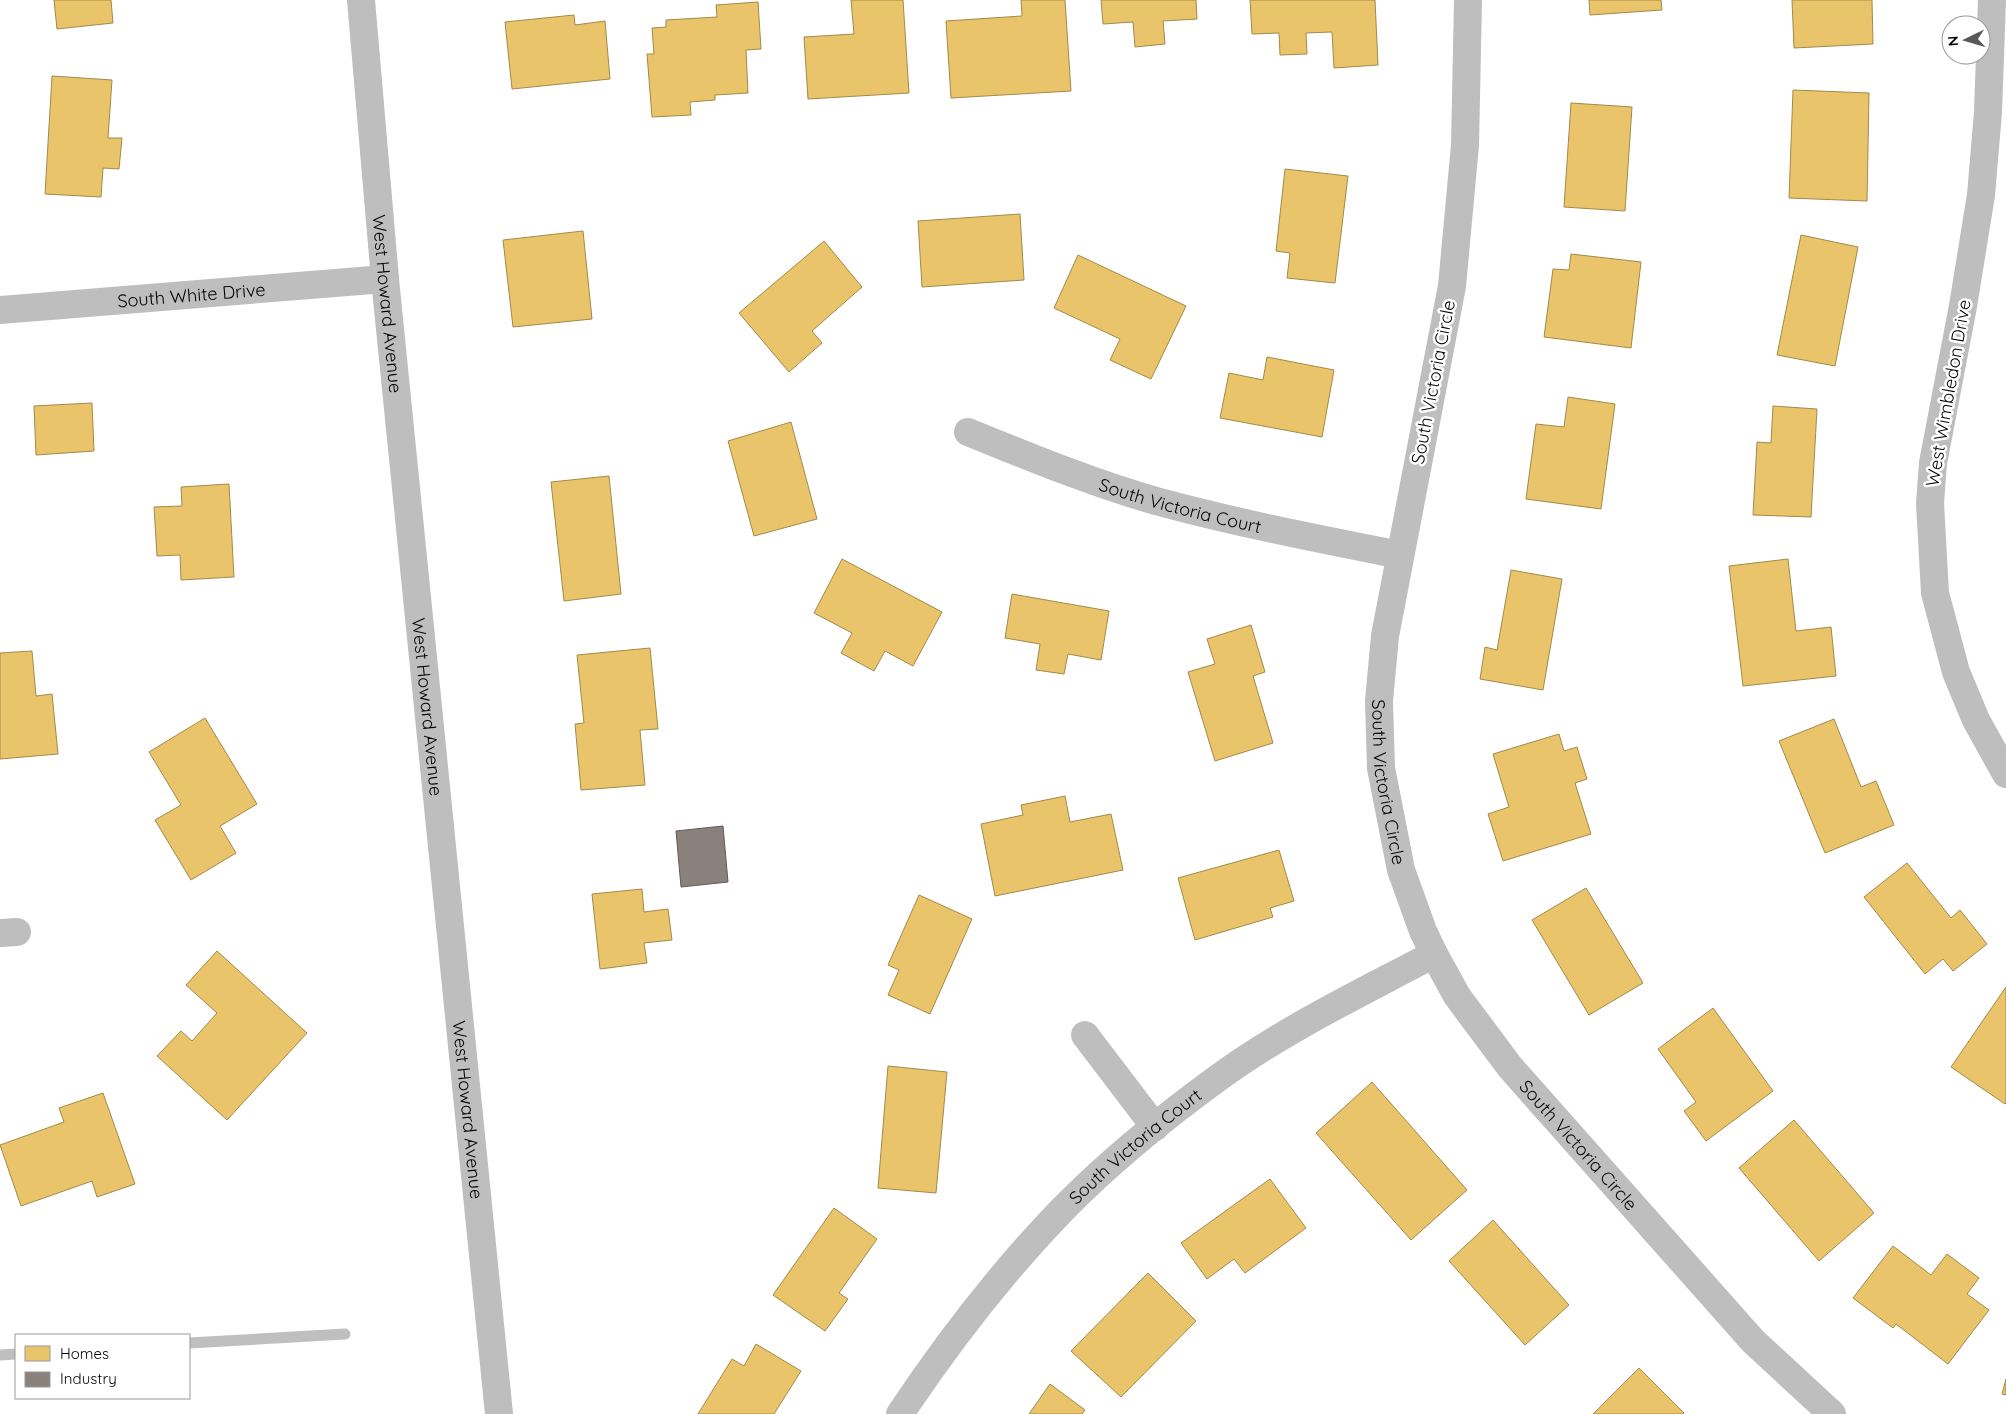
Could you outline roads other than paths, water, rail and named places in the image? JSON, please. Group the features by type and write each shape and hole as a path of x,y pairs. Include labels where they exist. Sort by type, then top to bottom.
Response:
{"street":[{"name":"West Howard Avenue","path":"361,0 385,279 499,1414"},
{"name":"South Victoria Circle","path":"1468,0 1465,145 1452,286 1385,636 1379,702 1381,768 1401,870 1423,931 1457,996 1510,1067 1753,1340 1830,1413"},
{"name":"West Wimbledon Drive","path":"1992,0 1988,112 1981,195 1963,306 1933,464 1930,503 1935,593 1956,672 1976,720 2006,774"},
{"name":"South White Drive","path":"0,310 385,279"},
{"name":"South Victoria Court","path":"968,432 1068,473 1155,500 1235,521 1400,555"},
{"name":"South Victoria Court","path":"900,1414 950,1343 1013,1265 1062,1210 1101,1173 1218,1078 1302,1024 1434,954"},
{"path":"1085,1035 1155,1128"}],"waterway":[{"path":"190,1343 345,1334"},
{"path":"0,1355 15,1354"}]}
